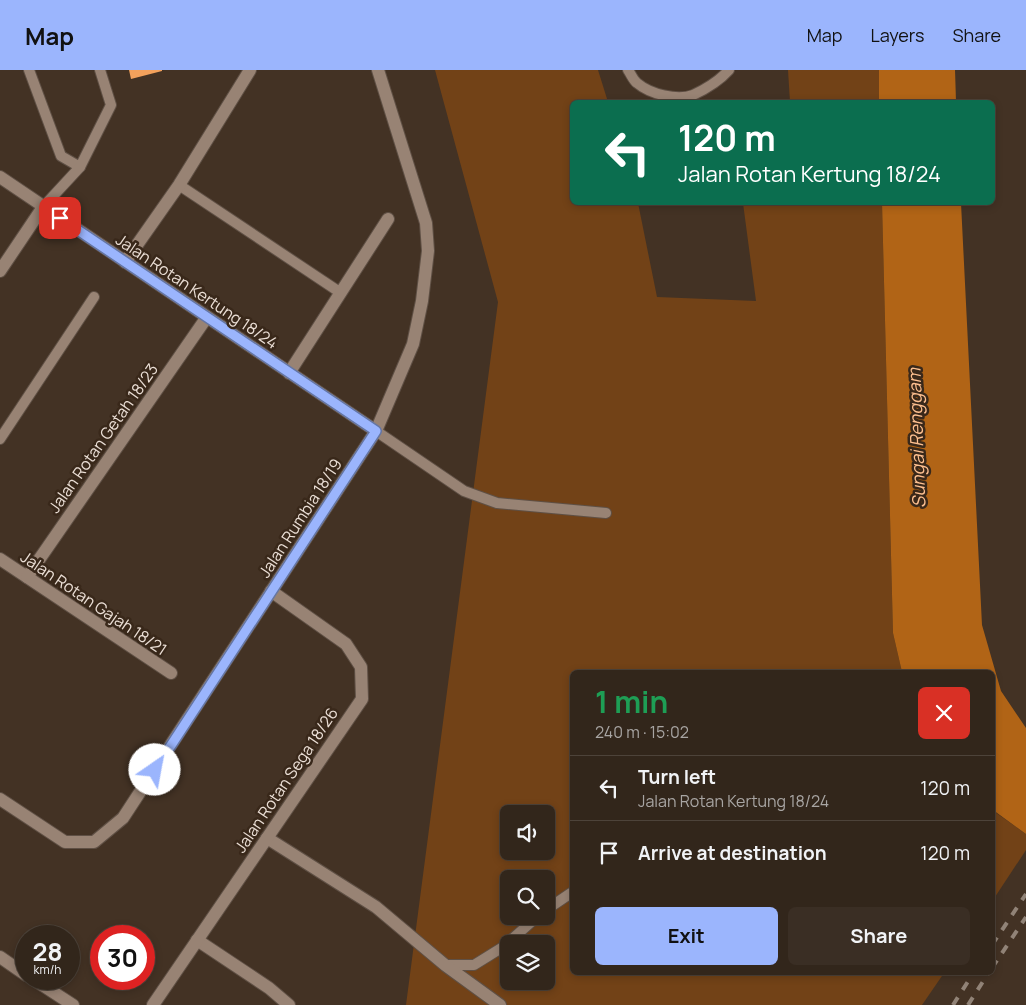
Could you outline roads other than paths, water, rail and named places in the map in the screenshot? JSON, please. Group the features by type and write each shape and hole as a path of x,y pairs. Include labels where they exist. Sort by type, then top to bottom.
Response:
{"street":[{"path":"125,262 179,184 250,70"},
{"name":"Jalan Rumbia 18/19","path":"0,799 65,842 94,842 123,818 376,431 413,344 422,301 428,251 426,223 378,70"},
{"name":"Jalan Rotan Kertung 18/24","path":"0,178 376,431"},
{"path":"0,271 43,207"},
{"path":"290,373 388,219"},
{"name":"Jalan Rotan Getah 18/23","path":"27,577 206,317"},
{"name":"Jalan Rotan Gajah 18/21","path":"0,559 171,673"},
{"name":"Jalan Rotan Sega 18/26","path":"153,1005 362,699 361,667 346,644 271,591"},
{"path":"267,838 376,907 445,965 500,1005"},
{"path":"198,940 269,988 289,1005"},
{"path":"0,958 15,968"},
{"path":"50,990 73,1005"}],"lane":[{"path":"29,70 61,156 80,167"},
{"path":"43,207 80,167 111,106 100,70"},
{"path":"628,70 635,82 649,92 668,97 692,96 715,82 729,70"},
{"path":"179,184 341,293"},
{"path":"0,439 94,297"},
{"path":"376,431 464,491 497,502 606,513"},
{"path":"555,904 570,894"},
{"path":"445,965 474,965 503,947 528,925"}],"water":[{"path":"879,70 955,70 956,100 879,100"},
{"name":"Sungai Renggam","path":"882,205 961,205 982,625 995,670 902,670 893,633"},
{"path":"995,670 1001,691 1026,728 1026,834 995,811"}],"railway":[{"path":"995,940 1026,894"},
{"path":"995,964 1026,917"},
{"path":"953,1005 972,975"},
{"path":"968,1005 987,975"}]}
